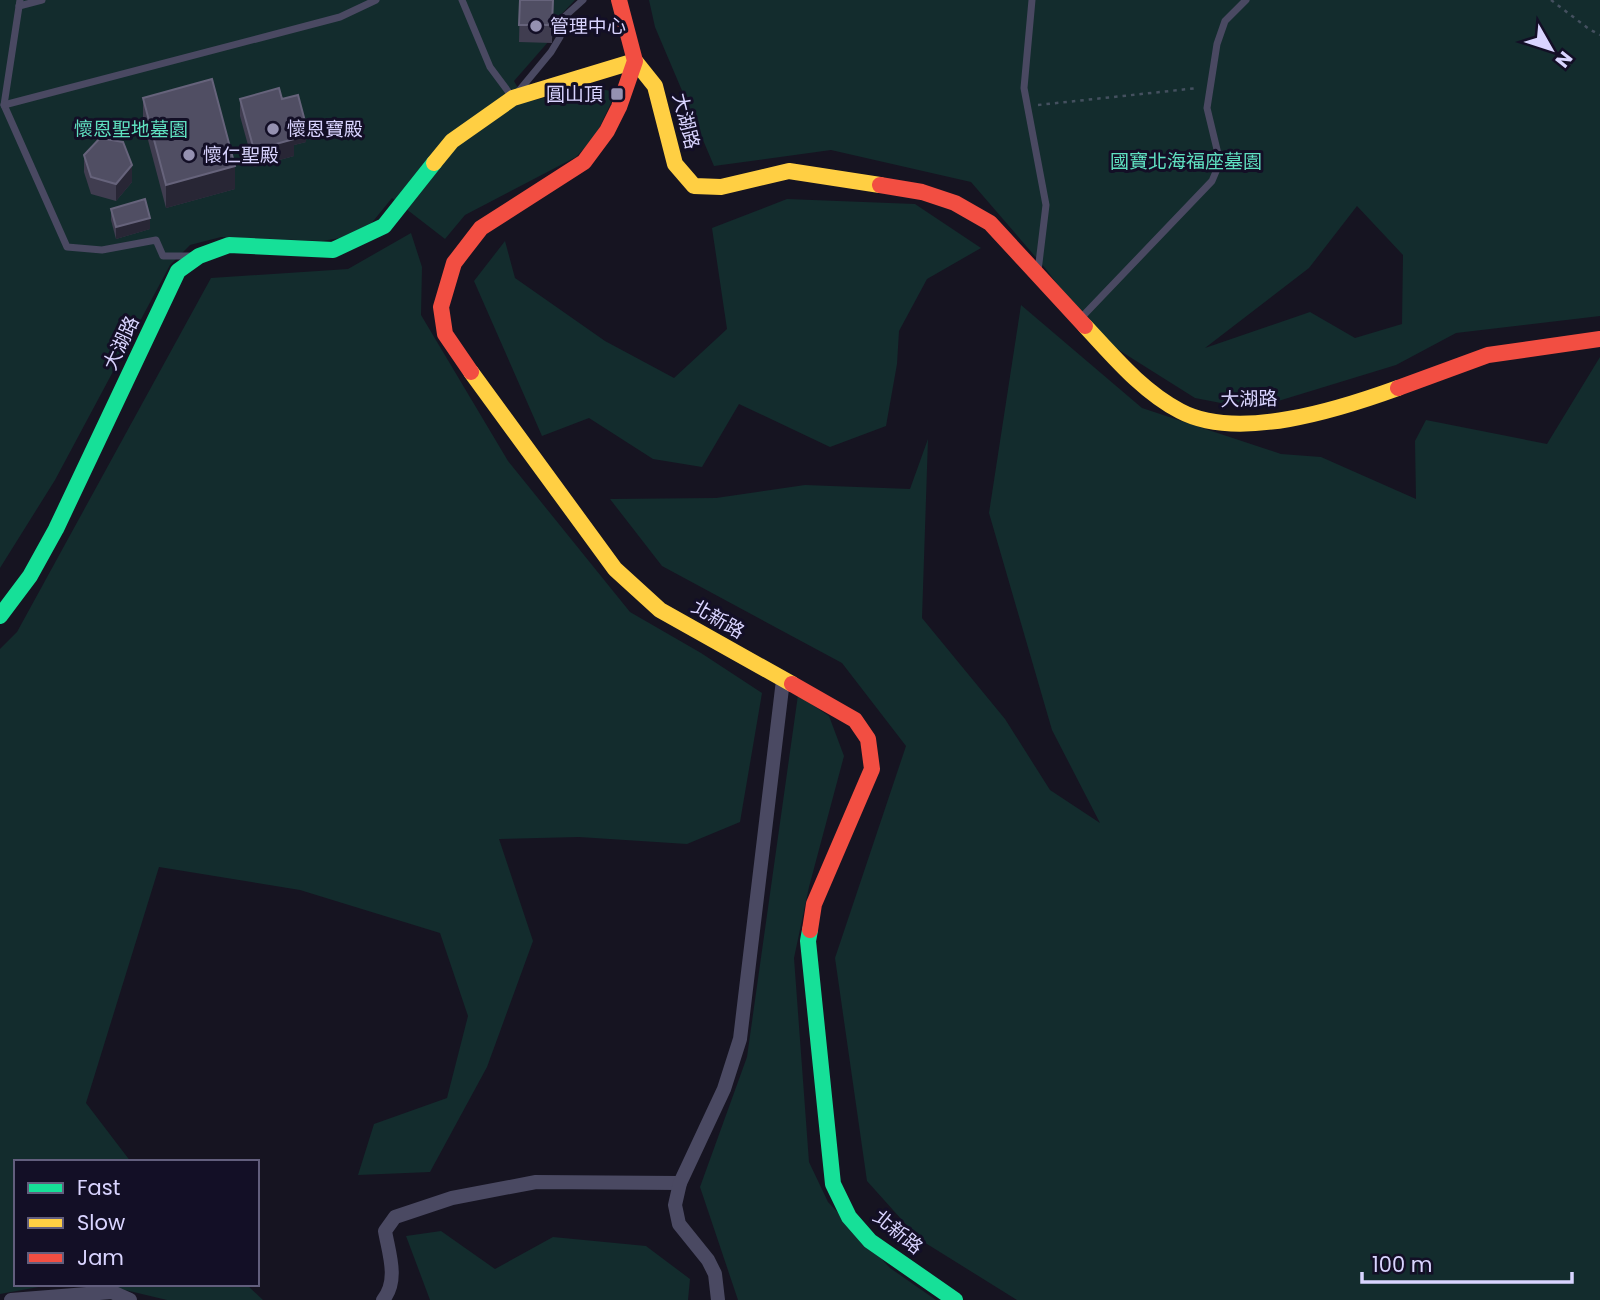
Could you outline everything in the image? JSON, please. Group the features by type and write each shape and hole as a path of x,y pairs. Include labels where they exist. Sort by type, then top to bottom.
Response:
{"street":[{"path":"619,0 635,61"},
{"name":"大湖路","path":"0,616 30,576 56,529 178,271 200,256 229,245 333,250 384,226 452,141 513,98 635,61 655,86 675,164 694,186 721,187 789,171 922,192 955,202 990,223 1135,380 1181,412 1221,424 1285,420 1356,402 1488,355 1600,339"},
{"name":"北新路","path":"635,61 619,107 607,131 584,162 481,228 454,263 441,307 445,334 615,569 660,610 855,720 868,739 872,769 814,904 808,941 833,1184 849,1217 870,1241 955,1300"},
{"path":"718,1300 715,1274 708,1260 679,1224 675,1205 680,1183 724,1089 740,1039 783,680"},
{"path":"383,1300 390,1292 393,1275 385,1231 395,1217 452,1198 536,1182 680,1183"},
{"path":"11,1300 112,1292 130,1300"}],"lane":[{"path":"42,0 19,3 4,105 67,247 102,250 156,240 163,256 200,256"},
{"path":"4,105 340,17 376,0"},
{"path":"462,0 490,67 513,98 551,52 560,37 563,18 583,0"},
{"path":"1032,0 1024,88 1046,205 1038,275"},
{"path":"1080,320 1212,181 1220,162 1207,108 1217,44 1225,21 1246,0"}],"path":[{"path":"1551,0 1600,35"},
{"path":"1028,106 1210,87"}],"green space":[{"name":"懷恩聖地墓園","path":"0,0 575,0 555,21 556,33 514,81 526,102 590,87 616,92 595,137 576,157 465,215 445,239 392,198 370,225 340,238 322,241 221,237 190,245 170,265 55,480 0,568"},
{"name":"國寶北海福座墓園","path":"649,0 1600,0 1600,316 1456,333 1396,365 1252,409 1195,398 1106,342 971,182 831,150 714,166 655,27","holes":["1357,206 1403,255 1402,324 1355,338 1310,312 1205,348 1309,268"]},
{"path":"787,199 915,204 981,248 927,279 899,331 897,364 886,426 830,447 739,404 702,467 653,459 589,418 542,436 474,281 505,241 515,278 605,341 674,378 727,329 712,228"},
{"path":"411,233 422,267 421,315 508,461 630,612 701,653 762,693 740,822 687,844 579,837 499,839 533,941 487,1067 430,1172 358,1175 374,1124 447,1098 468,1016 440,933 300,890 159,867 86,1103 129,1160 14,1160 14,1286 44,1286 0,1294 0,649 17,632 211,278 348,269"},
{"path":"1021,305 1142,408 1281,454 1321,457 1416,499 1415,441 1426,420 1547,444 1600,357 1600,1300 1017,1300 919,1239 867,1181 835,958 906,746 842,663 662,566 610,499 716,498 805,485 910,489 928,439 922,618 1005,719 1050,790 1100,823 1052,730 989,513"},
{"path":"798,695 829,716 844,756 809,887 794,958 809,1162 828,1202 890,1268 936,1300 738,1300 700,1187 747,1057"},
{"path":"441,1231 495,1269 553,1237 646,1246 690,1279 688,1300 430,1300 406,1236"},
{"path":"108,1286 248,1286 263,1300 167,1300"}],"building":[{"path":"520,0 553,0 552,25 519,25"},
{"name":"懷仁聖殿","path":"212,79 235,166 166,185 143,98"},
{"path":"279,88 282,99 298,95 306,125 291,129 294,139 254,150 240,99"},
{"path":"100,138 123,142 132,165 116,184 91,177 84,155"},
{"path":"145,199 150,218 116,227 111,209"}],"traffic: fast":[{"path":"0,616 30,576 56,529 178,271 199,256 229,245 333,250 384,226 434,163"},
{"path":"810,930 808,941 833,1184 849,1217 870,1241 955,1300"}],"traffic: slow":[{"path":"434,163 452,141 513,98 635,61 655,86 675,164 694,186 721,187 789,171 880,185"},
{"path":"1085,326 1129,373 1153,394 1180,411 1204,420 1259,423 1289,419 1348,405 1398,388"},
{"path":"471,372 615,569 660,610 792,684"}],"traffic: jam":[{"path":"471,372 445,334 441,307 454,263 481,228 584,162 607,131 619,107 635,61 619,0"},
{"path":"880,185 922,192 955,203 990,223 1085,326"},
{"path":"1398,388 1488,355 1600,339"},
{"path":"792,684 855,720 868,739 872,769 814,904 810,930"}],"place":[{"name":"管理中心","path":"536,26"},
{"name":"圓山頂","path":"617,94"},
{"name":"懷恩寶殿","path":"273,129"},
{"name":"懷仁聖殿","path":"189,155"}]}
